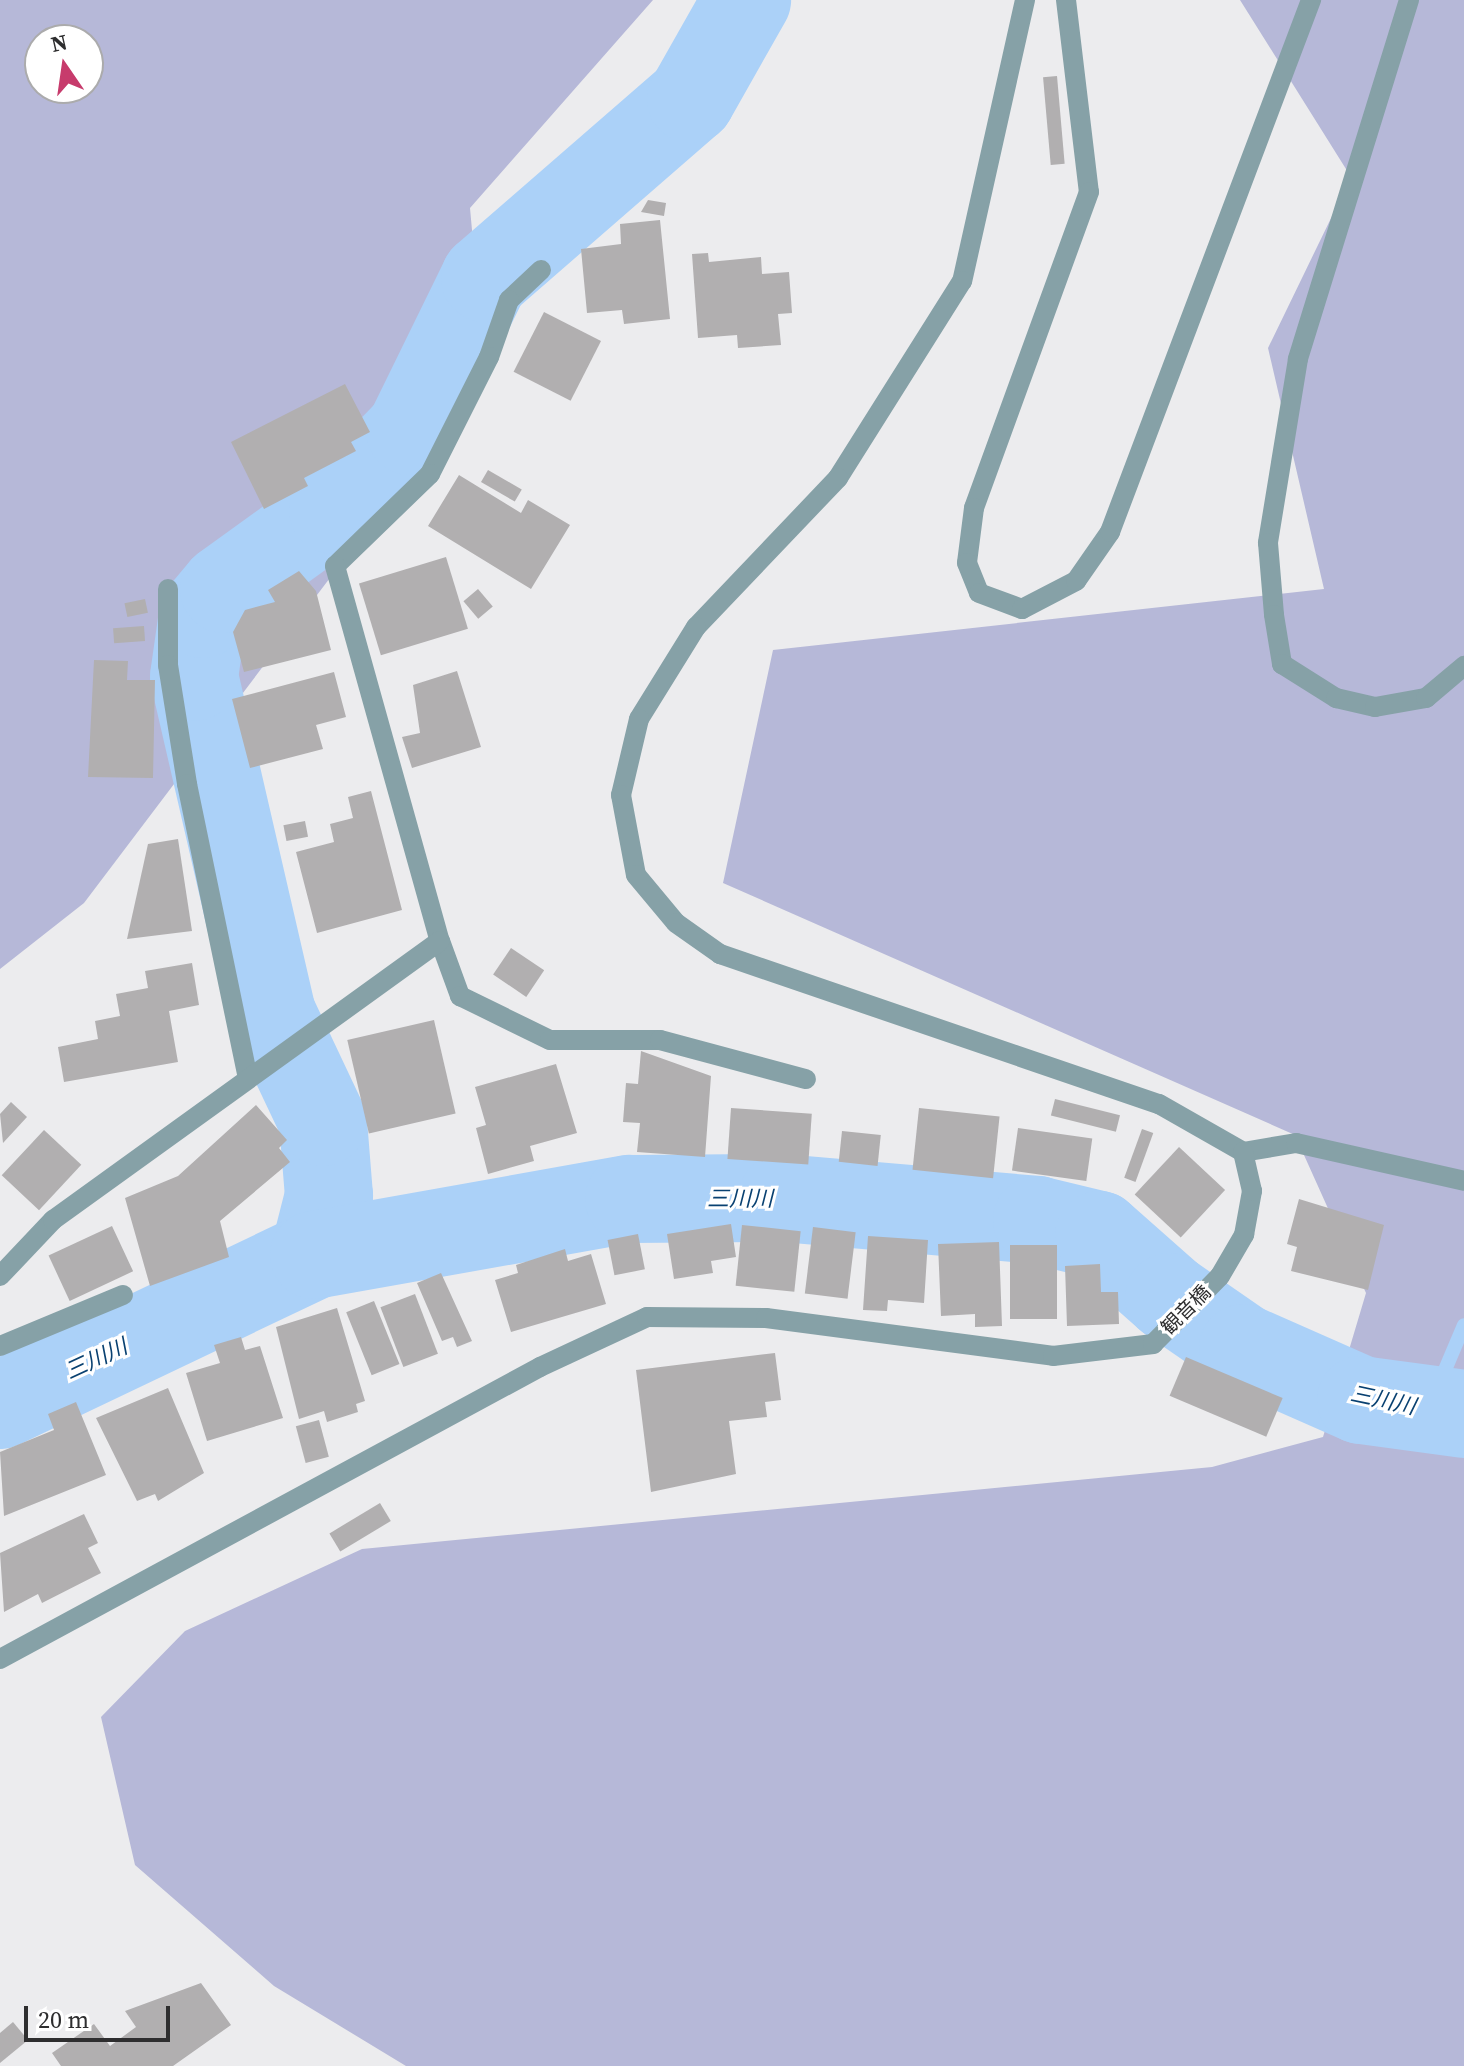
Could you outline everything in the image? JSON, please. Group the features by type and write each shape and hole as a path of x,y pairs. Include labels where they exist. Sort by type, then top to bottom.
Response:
{"street":[{"path":"1025,0 962,281 838,478 696,627 639,719 621,795 634,862 676,923 720,954 1159,1104 1243,1152 1296,1143 1464,1181"},
{"path":"1066,0 1089,192 974,508 967,563 979,593 1022,609 1076,581 1110,532 1311,0"},
{"path":"1409,0 1298,359 1268,543 1282,664 1336,698 1375,707 1426,698 1464,666"},
{"path":"541,270 509,300 489,357 430,474 335,566 440,941 460,996 550,1040 660,1040 806,1079"},
{"path":"168,589 168,665 187,784 255,1070"},
{"path":"0,1276 53,1220 255,1070 331,1020 440,941"},
{"name":"観音橋","path":"0,1659 540,1367 647,1317 766,1318 1053,1356 1153,1344 1220,1276 1244,1235 1252,1191 1243,1152"},
{"path":"0,1346 123,1295"}],"shaded area":[{"path":"0,0 653,0 470,208 485,373 84,903 0,969"},
{"path":"1240,0 1464,0 1464,2066 406,2066 274,1986 135,1865 101,1717 185,1631 362,1549 1212,1467 1323,1437 1366,1293 1295,1135 723,883 773,650 1324,589 1268,348 1351,177"}],"building":[{"path":"1057,76 1065,164 1051,165 1043,77"},
{"path":"648,200 666,203 664,216 641,212"},
{"path":"660,220 670,319 624,324 622,310 587,313 581,249 621,244 620,224"},
{"path":"708,253 709,262 761,257 762,274 789,272 792,313 778,314 781,345 738,348 737,335 698,338 692,254"},
{"path":"544,312 601,341 571,401 514,372"},
{"path":"345,384 370,432 351,442 356,451 304,478 308,486 264,509 231,442"},
{"path":"488,470 522,490 515,502 481,482"},
{"path":"459,475 521,513 528,500 570,525 531,589 428,526"},
{"path":"446,557 468,629 381,655 359,584"},
{"path":"299,571 316,591 331,650 244,672 233,632 245,610 275,602 268,590"},
{"path":"478,589 493,607 478,619 463,601"},
{"path":"145,599 148,613 127,617 124,603"},
{"path":"144,626 145,641 114,643 113,628"},
{"path":"94,660 128,661 127,680 155,680 153,778 88,777"},
{"path":"457,671 481,747 412,768 402,737 420,733 413,685"},
{"path":"334,672 346,717 316,725 323,749 250,768 232,699"},
{"path":"371,791 402,910 317,933 296,852 334,842 330,824 353,818 348,797"},
{"path":"305,821 308,837 286,841 283,825"},
{"path":"178,839 192,931 127,939 148,844"},
{"path":"511,948 544,970 526,997 493,975"},
{"path":"192,963 199,1005 169,1011 178,1062 64,1082 58,1047 98,1039 95,1021 120,1016 116,994 148,988 145,971"},
{"path":"434,1020 456,1114 369,1134 347,1040"},
{"path":"641,1051 711,1076 705,1157 637,1152 640,1123 623,1122 626,1083 638,1084"},
{"path":"556,1064 577,1133 530,1146 534,1161 488,1174 476,1128 486,1125 475,1087"},
{"path":"1055,1099 1120,1115 1116,1132 1051,1115"},
{"path":"11,1102 27,1117 3,1143 0,1114"},
{"path":"256,1105 287,1140 279,1148 290,1162 220,1221 229,1257 150,1286 125,1198 178,1176"},
{"path":"731,1108 812,1114 808,1165 727,1159"},
{"path":"919,1108 1000,1116 993,1178 913,1170"},
{"path":"1018,1128 1092,1138 1086,1181 1012,1171"},
{"path":"1142,1129 1153,1133 1135,1182 1124,1178"},
{"path":"44,1130 81,1165 39,1210 2,1175"},
{"path":"842,1131 881,1135 878,1166 839,1162"},
{"path":"1179,1147 1225,1190 1181,1238 1135,1195"},
{"path":"1299,1199 1384,1225 1368,1290 1291,1271 1297,1247 1287,1244"},
{"path":"731,1224 736,1257 711,1261 713,1273 674,1279 667,1234"},
{"path":"742,1225 801,1231 794,1292 736,1286"},
{"path":"112,1226 133,1271 70,1301 49,1256"},
{"path":"813,1227 856,1232 848,1299 805,1294"},
{"path":"638,1234 645,1269 614,1275 608,1240"},
{"path":"868,1236 928,1240 924,1303 888,1300 887,1311 863,1310"},
{"path":"999,1242 1002,1326 975,1327 975,1314 941,1316 938,1244"},
{"path":"1010,1245 1057,1245 1057,1319 1010,1319"},
{"path":"565,1249 568,1261 591,1254 606,1304 511,1332 495,1280 518,1273 516,1265"},
{"path":"1100,1264 1101,1292 1118,1292 1119,1324 1067,1326 1065,1266"},
{"path":"441,1273 472,1341 457,1347 453,1337 442,1341 417,1283"},
{"path":"415,1294 438,1354 403,1367 380,1307"},
{"path":"374,1301 399,1364 372,1375 346,1312"},
{"path":"337,1308 365,1401 356,1404 358,1412 327,1422 324,1411 299,1419 276,1327"},
{"path":"241,1337 245,1350 260,1346 283,1418 207,1441 186,1373 220,1363 214,1345"},
{"path":"775,1353 781,1400 765,1402 767,1417 729,1421 736,1474 651,1492 636,1370"},
{"path":"1186,1357 1283,1398 1266,1437 1170,1396"},
{"path":"168,1388 204,1473 158,1501 155,1494 137,1501 96,1418"},
{"path":"76,1402 106,1475 4,1516 0,1452 54,1430 48,1414"},
{"path":"319,1420 329,1457 306,1463 296,1426"},
{"path":"380,1503 391,1521 340,1551 329,1533"},
{"path":"84,1514 98,1543 88,1548 101,1573 42,1603 38,1594 4,1612 0,1553"},
{"path":"201,1983 231,2025 173,2066 61,2066 52,2053 94,2024 110,2046 136,2027 125,2011"},
{"path":"13,2022 28,2040 0,2063 0,2033"}],"waterway":[{"path":"314,1255 329,1196 323,1122 272,1014 194,677 203,614 224,589 333,510 410,431 485,278 691,99 747,0"},
{"name":"三川川","path":"0,1405 314,1255 629,1199 782,1198 1037,1220 1099,1235 1169,1297 1243,1348 1361,1400 1464,1414"},
{"path":"1428,1410 1464,1325"}]}
